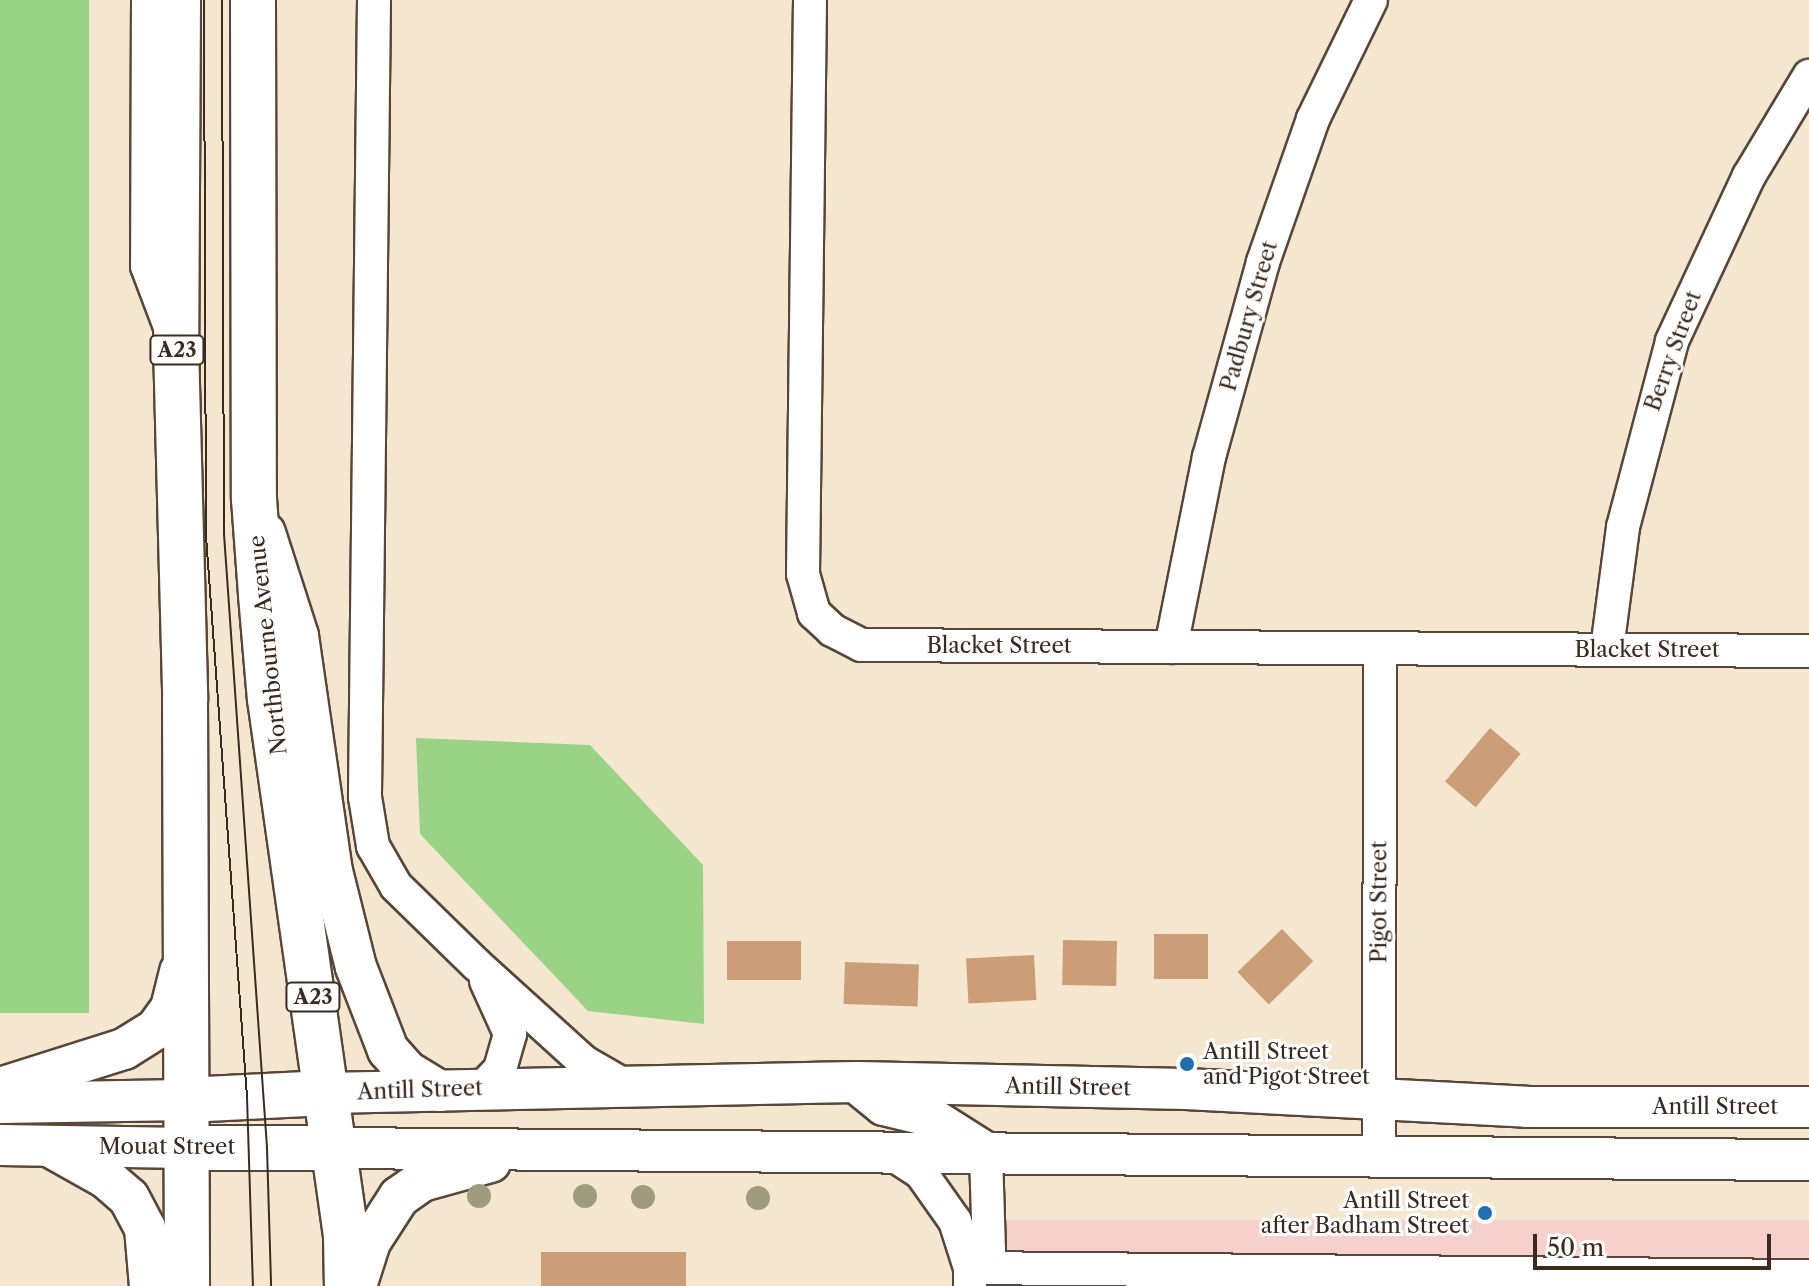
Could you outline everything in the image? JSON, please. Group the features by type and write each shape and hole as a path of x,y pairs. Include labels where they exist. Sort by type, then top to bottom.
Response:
{"highway":[{"name":"A23","path":"178,0 176,345 185,700 187,1286"},
{"name":"Northbourne Avenue","path":"253,0 254,499 270,699 326,1093 347,1286"},
{"name":"Mouat Street","path":"186,1100 326,1093"},
{"name":"Mouat Street","path":"187,1148 333,1148"}],"main road":[{"path":"254,499 298,636 332,871 356,967 388,1050 408,1072 440,1091"},
{"path":"0,1088 124,1049 156,1029 171,1008 184,950"},
{"path":"857,1082 884,1105 926,1115 986,1153"},
{"name":"Antill Street","path":"326,1093 857,1082 1186,1089 1527,1107 1809,1107"},
{"name":"Mouat Street","path":"0,1103 186,1100"},
{"name":"Mouat Street","path":"0,1145 187,1148"},
{"path":"49,1146 106,1178 129,1198 145,1228 150,1286"},
{"path":"333,1148 1809,1160"},
{"path":"356,1286 370,1242 399,1197 422,1181 537,1150"}],"street":[{"path":"148,0 147,266 176,345"},
{"path":"374,0 368,824 380,865 396,886 584,1062 626,1086"},
{"name":"Blacket Street","path":"810,0 803,574 814,613 832,630 861,645 1809,651"},
{"name":"Padbury Street","path":"1171,647 1209,457 1263,262 1313,119 1371,0"},
{"name":"Berry Street","path":"1607,649 1623,527 1672,341 1749,176 1809,76"},
{"name":"Pigot Street","path":"1379,1156 1380,648"},
{"path":"476,964 510,1034 500,1069 481,1089"},
{"path":"970,1277 989,1250 986,1153"},
{"path":"892,1154 921,1173 955,1221 970,1277"},
{"path":"970,1277 1529,1279 1809,1276"}],"shaded area":[{"path":"1005,1220 1809,1220 1809,1286 1005,1286"}],"green space":[{"path":"0,0 89,0 89,1013 0,1013"},
{"path":"416,738 590,745 703,865 704,1024 588,1011 420,834"}],"building":[{"path":"1490,728 1521,754 1476,807 1445,782"},
{"path":"1282,929 1313,961 1269,1004 1237,972"},
{"path":"1154,934 1208,934 1208,979 1154,979"},
{"path":"1063,940 1117,941 1116,986 1062,985"},
{"path":"727,941 801,941 801,980 727,980"},
{"path":"1034,955 1036,1000 968,1003 966,959"},
{"path":"845,962 919,965 917,1007 844,1004"},
{"path":"541,1252 686,1252 686,1286 541,1286"}],"tram line":[{"path":"204,0 206,536 247,1097 253,1286"},
{"path":"222,0 224,534 267,1148 271,1286"}],"place":[{"name":"Antill Street and Pigot Street","path":"1187,1064"},
{"name":"Antill Street after Badham Street","path":"1485,1213"}]}
